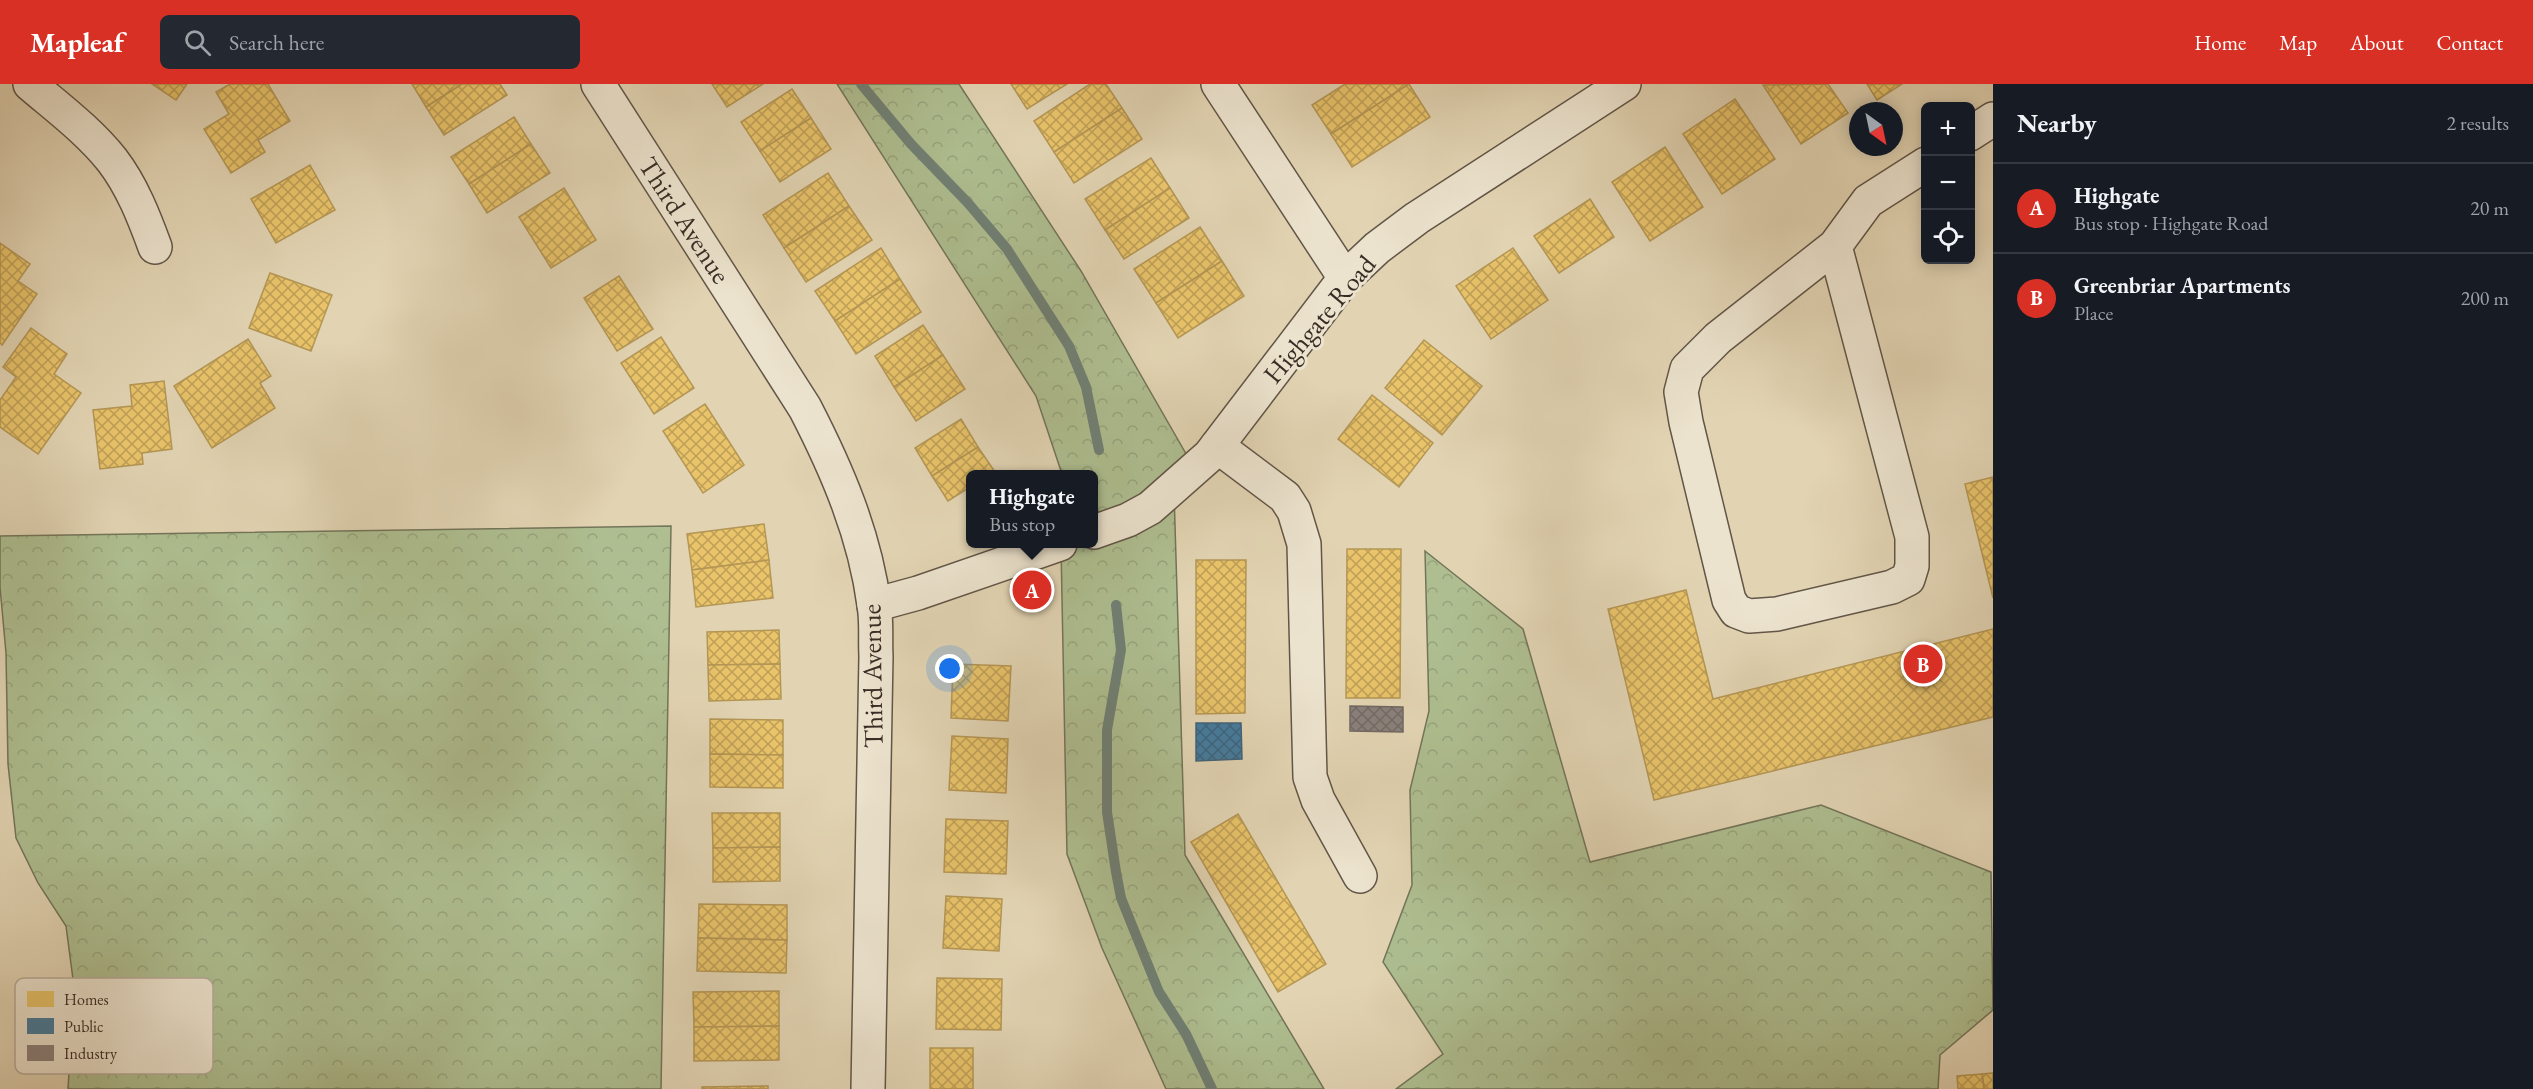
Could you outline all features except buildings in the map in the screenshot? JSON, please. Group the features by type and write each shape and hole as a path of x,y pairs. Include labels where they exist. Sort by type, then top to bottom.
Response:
{"street":[{"path":"30,84 85,132 111,160 132,192 155,247"},
{"name":"Third Avenue","path":"598,84 805,408 846,496 874,605 876,668 868,1089"},
{"path":"1218,84 1346,278"},
{"name":"Highgate Road","path":"1098,531 1128,520 1150,508 1217,446 1346,278 1377,248 1417,218 1624,84"},
{"path":"1975,131 1993,119"},
{"path":"1835,246 1912,537 1912,566 1908,579 1892,587 1777,614 1749,616 1736,611 1729,600 1686,422 1681,392 1683,379 1687,369 1718,338 1835,246 1868,201 1921,167"},
{"path":"1217,446 1285,497 1294,511 1304,544 1310,777 1318,800 1360,876"},
{"path":"874,605 927,590 1046,548"}],"green space":[{"path":"837,84 959,84 1081,271 1189,459 1174,492 1185,855 1324,1089 1166,1089 1102,948 1067,854 1061,548 1098,548 1098,470 1061,470 1036,396"},
{"path":"671,526 661,1089 68,1089 69,1074 213,1074 213,978 73,978 66,926 38,883 16,838 8,764 6,653 0,587 0,536"},
{"path":"1425,551 1523,629 1590,862 1821,805 1991,872 1993,1010 1940,1055 1938,1089 1396,1089 1443,1054 1383,962 1412,885 1410,790 1429,711"}],"waterway":[{"path":"861,84 911,144 968,203 1007,249 1069,346 1086,387 1099,450"},
{"path":"1116,605 1121,650 1107,730 1107,812 1121,898 1159,992 1186,1034 1212,1089"}],"place":[{"name":"Highgate","path":"1032,590"},
{"name":"Greenbriar Apartments","path":"1923,664"}]}
